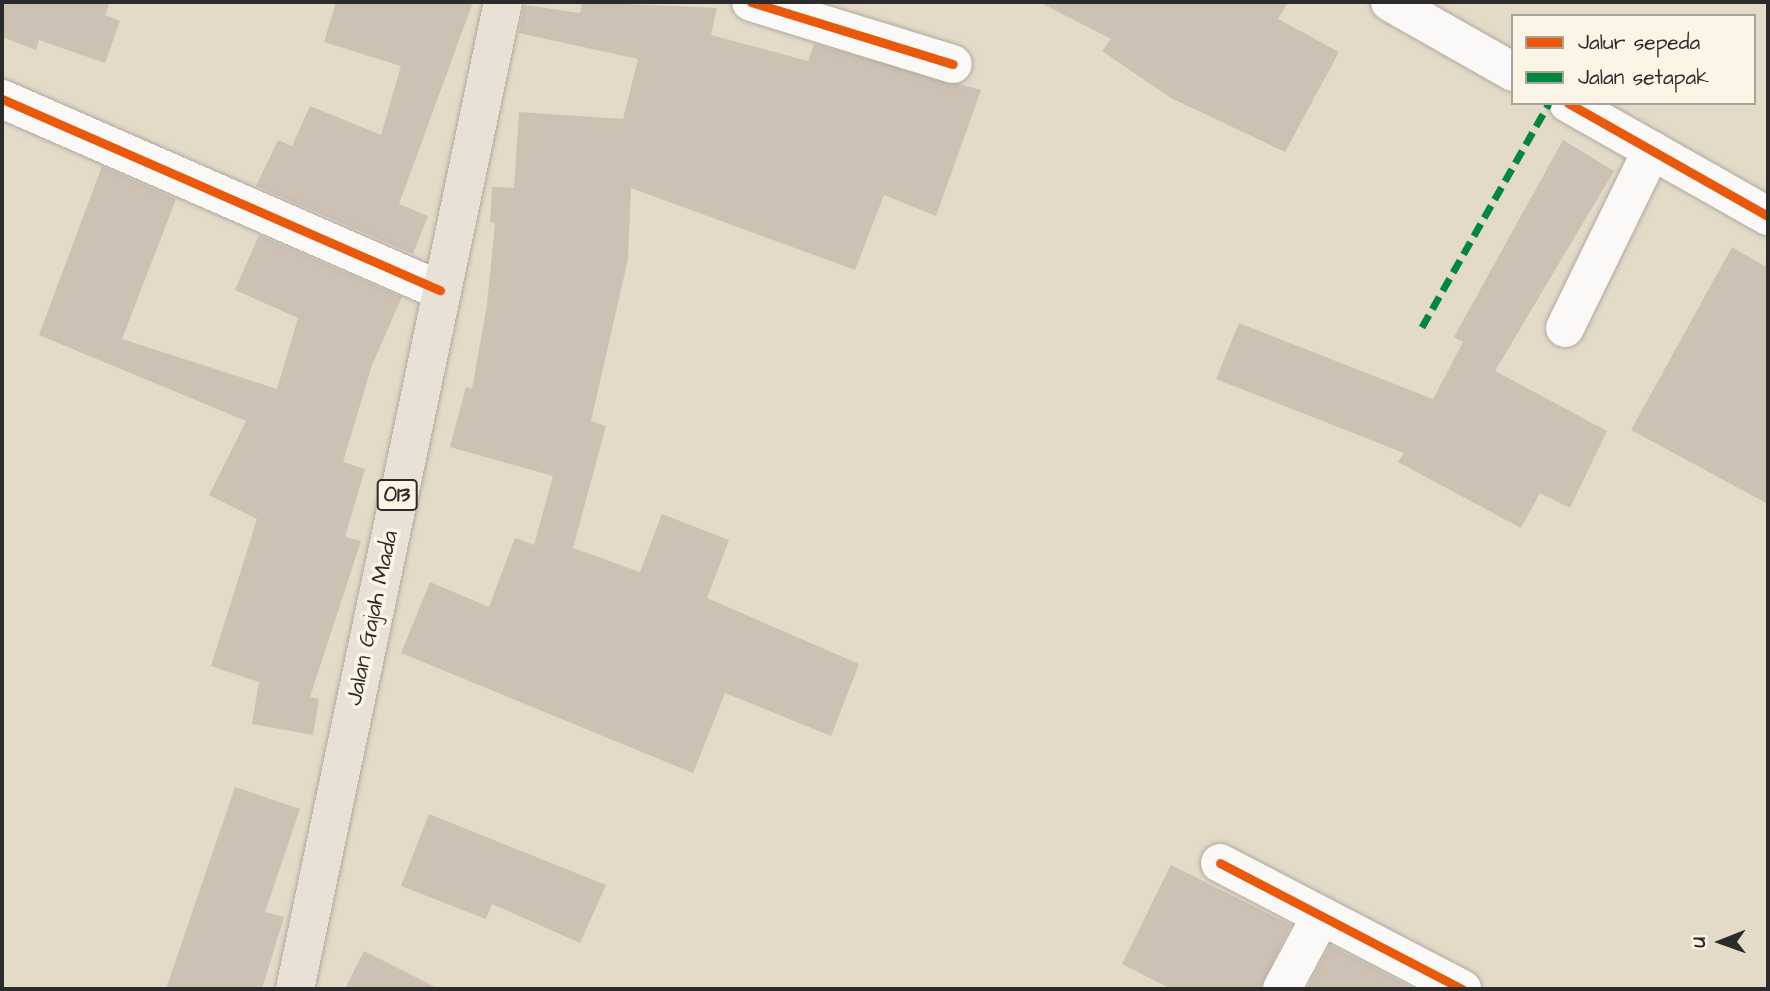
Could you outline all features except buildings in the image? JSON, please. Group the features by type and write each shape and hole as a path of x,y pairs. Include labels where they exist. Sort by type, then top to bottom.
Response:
{"main road":[{"name":"Jalan Gajah Mada","path":"295,989 440,290 503,2"}],"street":[{"path":"751,2 953,64"},
{"path":"1390,2 1511,71"},
{"path":"2,99 440,290"},
{"path":"1573,105 1768,216"},
{"path":"1565,328 1652,150"},
{"path":"1220,863 1456,988"},
{"path":"1282,989 1321,916"}],"marked path":[{"path":"1422,327 1548,105"}],"cycle path":[{"path":"751,2 953,64"},
{"path":"2,99 440,290"},
{"path":"1572,105 1768,216"},
{"path":"1220,863 1462,989"}]}
